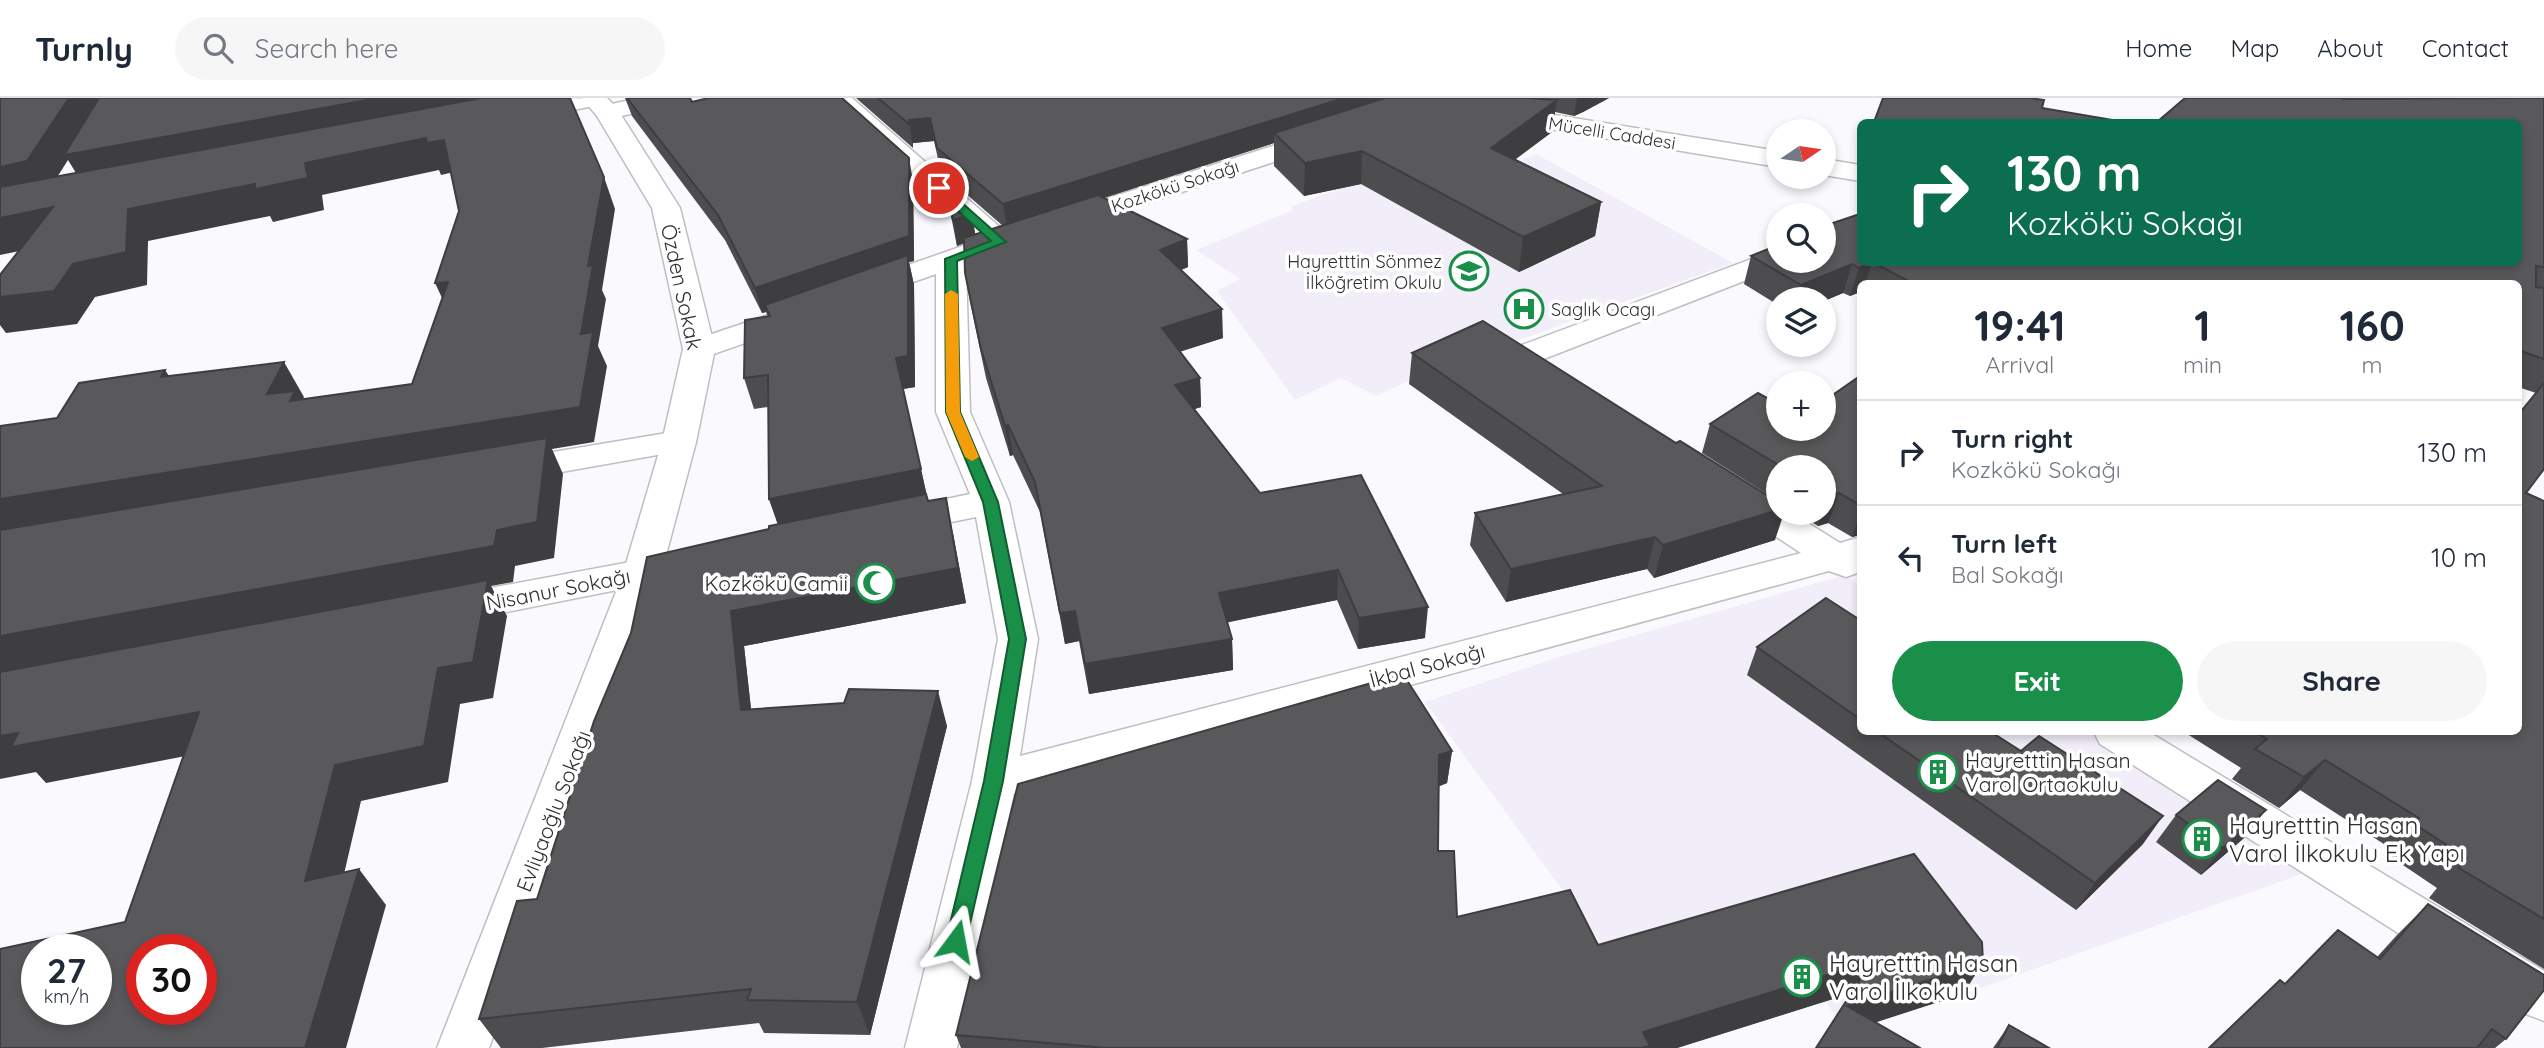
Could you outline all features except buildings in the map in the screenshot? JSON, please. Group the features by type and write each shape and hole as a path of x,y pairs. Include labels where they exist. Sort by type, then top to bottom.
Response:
{"street":[{"path":"501,117 599,103 674,98"},
{"path":"838,98 1022,235"},
{"path":"1492,113 1514,98"},
{"path":"1383,119 1407,99"},
{"name":"Mücelli Caddesi","path":"1407,99 1766,157"},
{"name":"Özden Sokak","path":"599,103 666,208 699,349 680,442 642,574"},
{"name":"Kozkökü Sokağı","path":"699,349 951,259 1343,131"},
{"path":"1836,169 1857,172"},
{"path":"931,1048 994,781 1018,639 991,502 953,412 951,259"},
{"path":"1555,379 1520,357 1766,263"},
{"path":"476,476 680,442"},
{"path":"1706,475 1852,560"},
{"path":"856,529 991,502"},
{"name":"Nisanur Sokağı","path":"409,617 709,560"},
{"name":"İkbal Sokağı","path":"994,781 1852,560"},
{"name":"Evliyaoğlu Sokağı","path":"463,1048 642,574"},
{"path":"2120,735 2544,998"}],"shaded area":[{"name":"Hayretttin Sönmez İlköğretim Okulu","path":"1455,146 1514,163 1536,154 1733,263 1496,348 1487,345 1376,396 1341,378 1295,400 1217,291 1240,279 1196,250 1293,210 1290,207"},
{"name":"Hayretttin Hasan Varol İlkokulu","path":"1844,575 1857,583 1857,735 2095,735 2313,870 1975,990 1847,1031 1825,1001 1678,1048 1425,702 1559,657"}],"slow traffic":[{"path":"951,294 953,412 972,457"}],"place":[{"name":"Hayretttin Sönmez İlköğretim Okulu","path":"1469,271"},
{"name":"Saglık Ocagı","path":"1524,309"},
{"name":"Kozkökü Camii","path":"875,583"},
{"name":"Hayretttin Hasan Varol Ortaokulu","path":"1938,772"},
{"name":"Hayretttin Hasan Varol İlkokulu Ek Yapı","path":"2202,839"},
{"name":"Hayretttin Hasan Varol İlkokulu","path":"1802,977"}],"route":[{"path":"939,188 1000,242 951,259 953,412 991,502 1018,639 994,781 956,941"}]}
